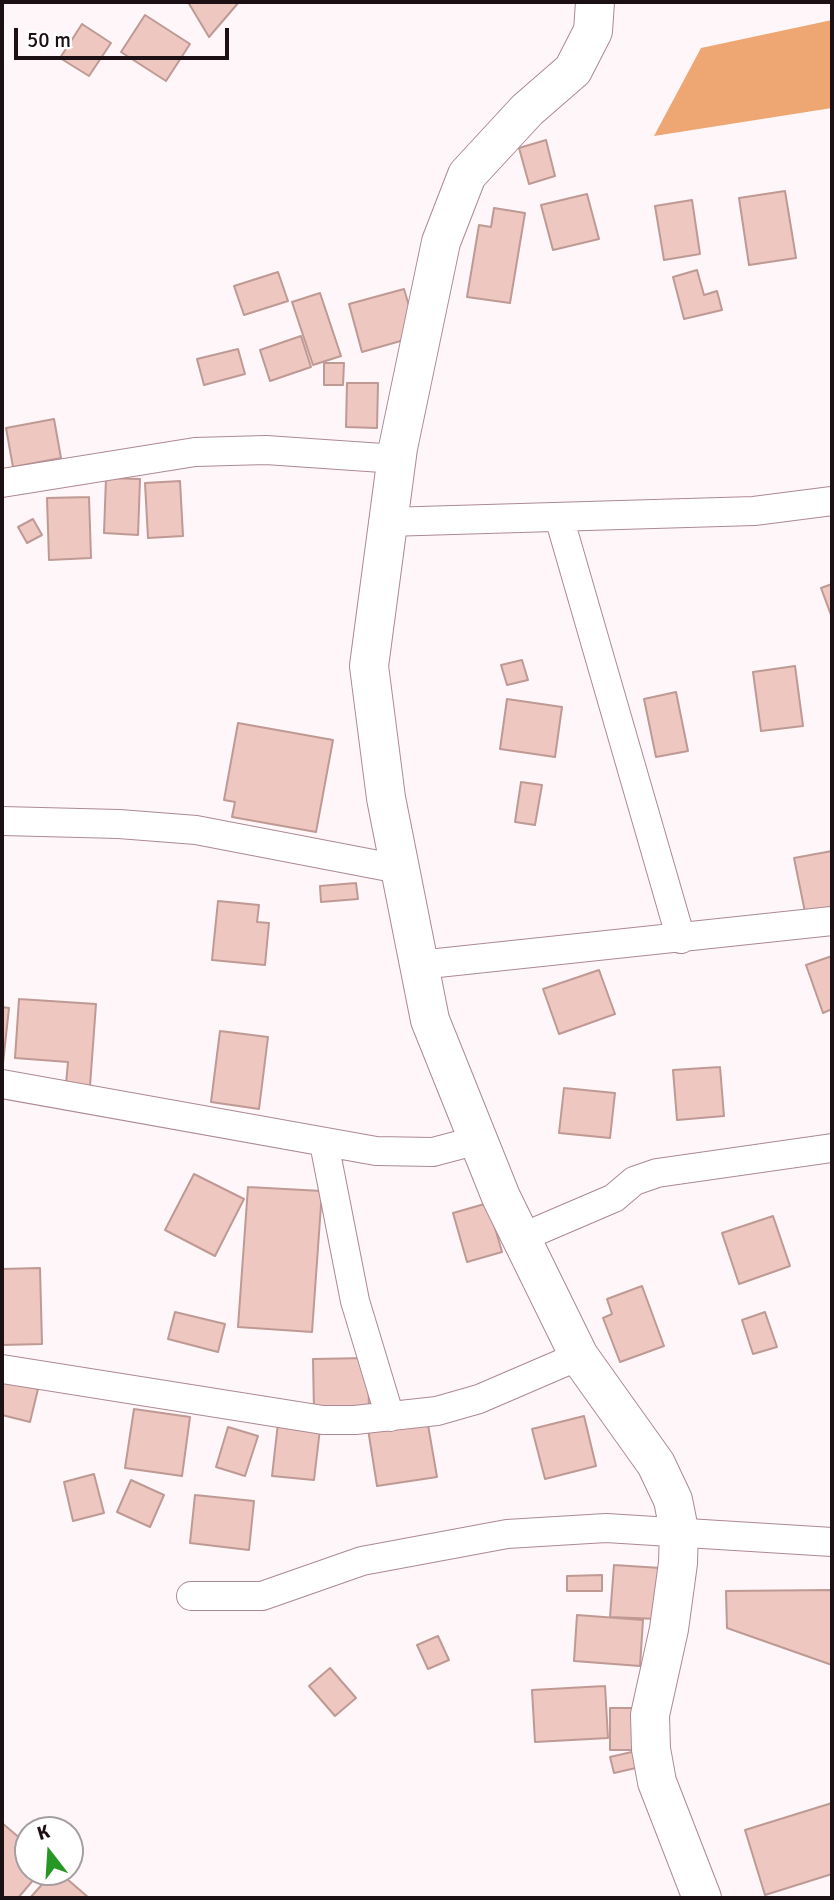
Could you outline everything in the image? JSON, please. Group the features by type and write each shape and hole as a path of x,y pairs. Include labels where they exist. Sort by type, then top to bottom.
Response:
{"street":[{"path":"595,2 593,31 573,70 527,110 467,175 441,242 397,458 369,666 386,798 430,1020 478,1140 579,1356 656,1464 673,1500 679,1530 669,1629 650,1715 651,1749 657,1782 702,1898"},
{"path":"2,483 195,452 266,450 397,458"},
{"path":"387,522 754,512 832,501"},
{"path":"559,517 681,939"},
{"path":"2,821 119,824 196,830 400,869"},
{"path":"419,965 832,921"},
{"path":"2,1084 324,1143 406,1153 433,1152 478,1140"},
{"path":"324,1143 355,1301 390,1417"},
{"path":"523,1237 614,1198 635,1181 657,1172 832,1149"},
{"path":"2,1368 323,1420 390,1417 437,1411 479,1399 579,1356"},
{"path":"191,1596 262,1596 362,1561 506,1534 606,1528 679,1530 832,1542"}],"shaded area":[{"path":"832,20 832,108 654,136 701,48"}],"building":[{"path":"188,2 239,2 209,37"},
{"path":"145,15 190,44 166,81 121,52"},
{"path":"82,24 111,43 89,76 60,58"},
{"path":"546,140 555,176 529,184 519,148"},
{"path":"785,191 796,258 749,265 739,198"},
{"path":"587,194 599,239 553,250 541,205"},
{"path":"692,200 700,254 664,260 655,206"},
{"path":"494,208 525,213 510,303 467,297 479,225 491,227"},
{"path":"697,270 704,295 717,291 722,310 684,319 673,277"},
{"path":"278,272 288,301 244,315 234,286"},
{"path":"404,289 418,336 362,352 349,304"},
{"path":"320,293 341,356 313,365 292,302"},
{"path":"301,336 311,367 270,381 260,350"},
{"path":"238,349 245,374 204,385 197,359"},
{"path":"324,363 344,363 343,385 324,385"},
{"path":"347,383 378,383 377,428 346,427"},
{"path":"54,419 61,458 13,467 6,428"},
{"path":"106,478 140,479 138,535 104,533"},
{"path":"180,481 183,536 148,538 145,483"},
{"path":"89,497 91,558 49,560 47,498"},
{"path":"33,519 42,535 27,543 18,527"},
{"path":"832,584 832,615 831,615 821,588"},
{"path":"522,660 528,680 507,685 501,665"},
{"path":"795,666 803,726 761,731 753,672"},
{"path":"676,692 688,751 656,757 644,699"},
{"path":"507,699 562,707 555,757 500,749"},
{"path":"238,723 333,740 316,832 232,817 235,802 224,800"},
{"path":"521,782 542,785 535,825 515,822"},
{"path":"832,851 832,912 806,917 794,858"},
{"path":"356,883 358,899 321,902 320,886"},
{"path":"218,901 259,905 257,922 269,923 265,965 212,960"},
{"path":"832,956 832,1009 823,1013 806,965"},
{"path":"599,970 615,1014 559,1034 543,989"},
{"path":"19,999 96,1004 90,1086 66,1084 68,1062 15,1058"},
{"path":"2,1007 9,1008 3,1063 2,1063"},
{"path":"220,1031 268,1037 259,1109 211,1102"},
{"path":"720,1067 724,1116 677,1120 673,1070"},
{"path":"564,1088 615,1093 610,1138 559,1133"},
{"path":"194,1174 244,1199 215,1256 165,1230"},
{"path":"248,1187 322,1191 312,1332 238,1327"},
{"path":"488,1203 502,1252 467,1262 453,1213"},
{"path":"773,1216 790,1266 739,1284 722,1233"},
{"path":"40,1268 42,1344 2,1345 2,1269"},
{"path":"642,1286 664,1346 620,1362 603,1318 612,1314 607,1299"},
{"path":"175,1312 225,1324 218,1352 168,1339"},
{"path":"765,1312 777,1347 753,1354 742,1320"},
{"path":"368,1358 369,1411 314,1412 313,1359"},
{"path":"2,1380 38,1389 30,1422 2,1415"},
{"path":"134,1409 190,1417 182,1476 125,1468"},
{"path":"584,1416 596,1466 545,1479 532,1429"},
{"path":"427,1419 437,1477 377,1486 368,1429"},
{"path":"278,1423 320,1429 314,1480 272,1476"},
{"path":"228,1427 258,1436 245,1476 216,1467"},
{"path":"94,1474 104,1513 73,1521 64,1482"},
{"path":"131,1480 164,1495 150,1527 117,1512"},
{"path":"195,1495 254,1501 249,1550 190,1543"},
{"path":"614,1565 661,1568 658,1619 610,1617"},
{"path":"602,1575 602,1591 567,1591 567,1576"},
{"path":"832,1590 832,1665 727,1628 726,1591"},
{"path":"577,1615 643,1620 640,1666 574,1661"},
{"path":"438,1636 449,1660 428,1669 417,1645"},
{"path":"330,1668 356,1698 335,1716 309,1686"},
{"path":"605,1686 608,1738 535,1742 532,1690"},
{"path":"610,1708 638,1708 638,1750 610,1750"},
{"path":"636,1751 640,1767 614,1773 610,1757"},
{"path":"832,1803 832,1874 765,1895 745,1830"},
{"path":"2,1823 14,1833 14,1886 28,1886 18,1898 2,1898"},
{"path":"41,1886 75,1886 89,1898 30,1898"}]}
